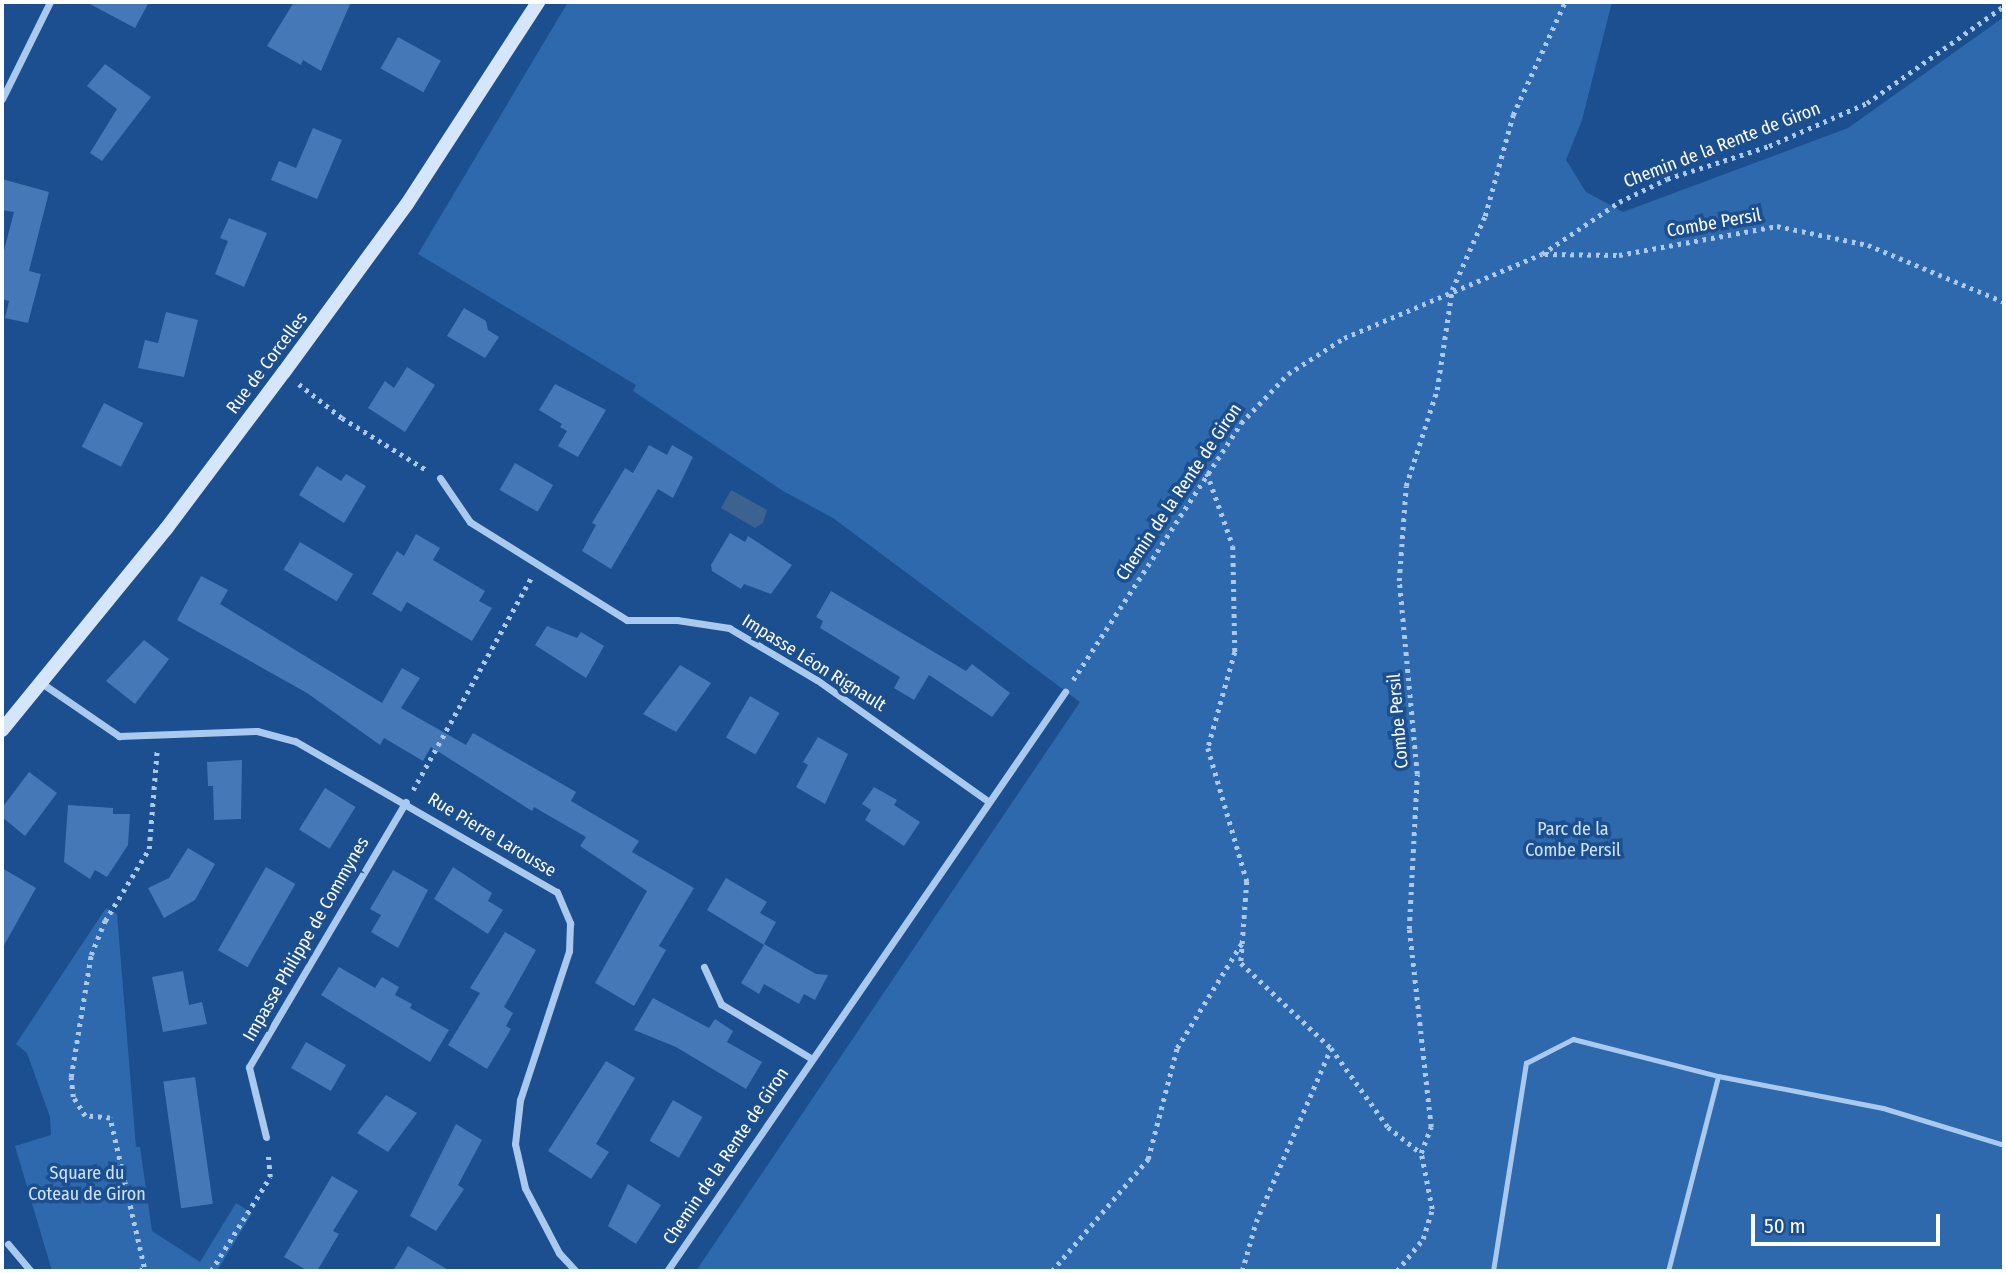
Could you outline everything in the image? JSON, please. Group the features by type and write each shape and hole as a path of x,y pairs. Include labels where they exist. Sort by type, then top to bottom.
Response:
{"main road":[{"name":"Rue de Corcelles","path":"2,730 166,529 285,372 421,184 538,2"}],"street":[{"path":"2,99 50,2"},
{"name":"Impasse Léon Rignault","path":"440,478 470,522 626,620 677,620 729,628 826,686 988,801"},
{"name":"Rue Pierre Larousse","path":"40,682 106,730 119,736 257,732 284,736 546,883 564,903 570,923 569,951 520,1100 515,1144 524,1188 559,1253 576,1271"},
{"name":"Chemin de la Rente de Giron","path":"667,1271 1065,692"},
{"name":"Impasse Philippe de Commynes","path":"266,1137 249,1067 405,802"},
{"name":"Chemin de la Rente de Giron","path":"704,967 721,1004 812,1059"},
{"path":"8,1244 31,1271"}],"lane":[{"path":"1493,1271 1526,1063 1573,1039 1718,1076 1883,1108 2004,1145"},
{"path":"1668,1271 1718,1076"}],"path":[{"name":"Combe Persil","path":"1397,1271 1423,1239 1432,1209 1421,1153 1431,1127 1409,929 1417,774 1399,581 1406,486 1437,390 1452,290 1485,216 1513,115 1565,2"},
{"name":"Chemin de la Rente de Giron","path":"1065,692 1241,423 1288,374 1344,338 1542,254 1619,202 1667,179 1769,146 1867,103 2004,6"},
{"name":"Combe Persil","path":"1542,254 1619,255 1777,226 1868,245 2004,302"},
{"path":"285,372 342,418 440,478"},
{"path":"1207,473 1233,546 1235,652 1208,748 1247,881 1241,963 1331,1048 1388,1127 1421,1153"},
{"path":"405,802 539,565"},
{"path":"140,1271 144,1267 110,1118 85,1116 73,1097 71,1077 91,954 105,921 149,849 158,736"},
{"path":"1052,1271 1148,1159 1177,1048 1243,940"},
{"path":"1242,1271 1256,1222 1331,1048"},
{"path":"211,1271 270,1177 266,1137"}],"green space":[{"name":"Parc de la Combe Persil","path":"568,2 1612,2 1582,120 1566,160 1586,192 1623,212 1848,128 2004,17 2004,1271 696,1271 1080,702 833,518 783,491 633,391 636,385 418,254"},
{"name":"Square du Coteau de Giron","path":"106,908 117,914 136,1147 140,1147 152,1231 200,1262 236,1203 252,1213 217,1271 52,1271 15,1146 51,1135 50,1117 27,1053 16,1044"}],"shaded area":[{"path":"731,490 767,510 763,523 755,528 721,508"}],"building":[{"path":"86,2 149,2 135,28"},
{"path":"294,2 351,2 321,71 303,60 301,65 267,46"},
{"path":"398,37 441,61 423,92 381,68"},
{"path":"105,64 151,97 102,161 90,153 117,109 87,86"},
{"path":"313,128 342,140 317,199 271,180 279,161 296,168"},
{"path":"2,179 49,192 29,271 41,274 28,323 5,318 9,301 2,299 2,258 14,212 2,210"},
{"path":"229,218 267,233 244,287 215,274 228,241 220,238"},
{"path":"464,308 486,321 488,330 499,337 485,358 447,336"},
{"path":"166,312 198,320 184,377 138,368 145,340 158,343"},
{"path":"407,367 435,385 405,432 368,408 385,381 394,388"},
{"path":"555,384 606,410 578,457 558,446 567,431 560,427 562,424 539,410"},
{"path":"104,403 143,423 121,467 82,447"},
{"path":"649,445 667,455 672,445 693,457 673,498 658,489 611,569 582,551 596,525 592,523 625,468 633,473"},
{"path":"515,463 553,485 538,512 500,490"},
{"path":"317,466 341,481 346,474 366,486 344,523 299,495"},
{"path":"730,533 745,542 748,536 792,565 771,594 744,584 741,589 712,571 711,565"},
{"path":"416,534 440,548 433,560 485,591 479,601 492,608 472,641 407,602 401,612 372,594 397,551 404,556"},
{"path":"300,542 353,574 337,601 284,569"},
{"path":"201,576 228,590 220,604 382,703 402,668 420,678 401,708 466,745 473,733 576,792 571,801 639,841 632,852 694,888 659,946 666,950 634,1006 595,983 647,891 580,846 586,837 534,807 532,811 431,747 423,761 384,738 380,745 307,693 177,620"},
{"path":"831,591 966,671 972,664 1010,693 992,717 929,675 914,700 894,688 900,677 820,628 823,621 816,617"},
{"path":"547,626 577,638 581,632 604,646 586,678 535,645"},
{"path":"144,640 169,659 135,704 106,681"},
{"path":"680,665 711,683 676,732 643,714"},
{"path":"750,696 779,713 755,755 726,738"},
{"path":"818,737 848,754 825,804 796,787 808,765 803,762"},
{"path":"242,760 241,819 214,820 213,786 208,786 207,762"},
{"path":"29,772 57,793 25,836 2,817 2,808"},
{"path":"874,787 897,800 894,805 920,822 904,846 865,820 871,810 862,804"},
{"path":"325,788 356,807 330,849 299,830"},
{"path":"68,805 113,808 113,814 130,814 128,845 107,877 95,870 90,879 64,862"},
{"path":"188,848 215,864 195,900 164,918 148,888 169,878"},
{"path":"266,867 295,884 247,967 218,950"},
{"path":"453,867 492,893 488,901 503,910 488,934 434,899"},
{"path":"2,868 36,888 2,949"},
{"path":"393,870 428,890 398,948 371,932 381,915 370,909"},
{"path":"726,878 767,902 760,913 776,922 764,944 816,974 828,975 815,1000 804,994 799,1004 764,984 759,994 741,983 764,945 707,910"},
{"path":"505,932 536,950 504,1007 513,1013 506,1026 511,1029 487,1069 448,1045 480,993 470,988"},
{"path":"339,967 375,988 382,977 399,987 395,995 412,1004 410,1008 449,1030 430,1062 321,995"},
{"path":"183,971 189,1005 202,1002 207,1024 163,1032 152,977"},
{"path":"653,998 709,1028 715,1019 733,1031 727,1042 762,1062 746,1089 676,1047 634,1030"},
{"path":"306,1042 346,1065 331,1091 291,1068"},
{"path":"606,1061 635,1078 596,1144 609,1152 591,1179 548,1151"},
{"path":"195,1077 213,1204 181,1208 163,1081"},
{"path":"386,1095 417,1113 388,1152 357,1133"},
{"path":"673,1100 702,1117 679,1158 650,1141"},
{"path":"456,1124 482,1140 458,1185 464,1189 436,1231 410,1216"},
{"path":"332,1176 358,1191 333,1231 339,1234 317,1271 308,1271 284,1257"},
{"path":"628,1184 661,1205 636,1244 608,1226"},
{"path":"408,1246 450,1271 393,1271"}]}
